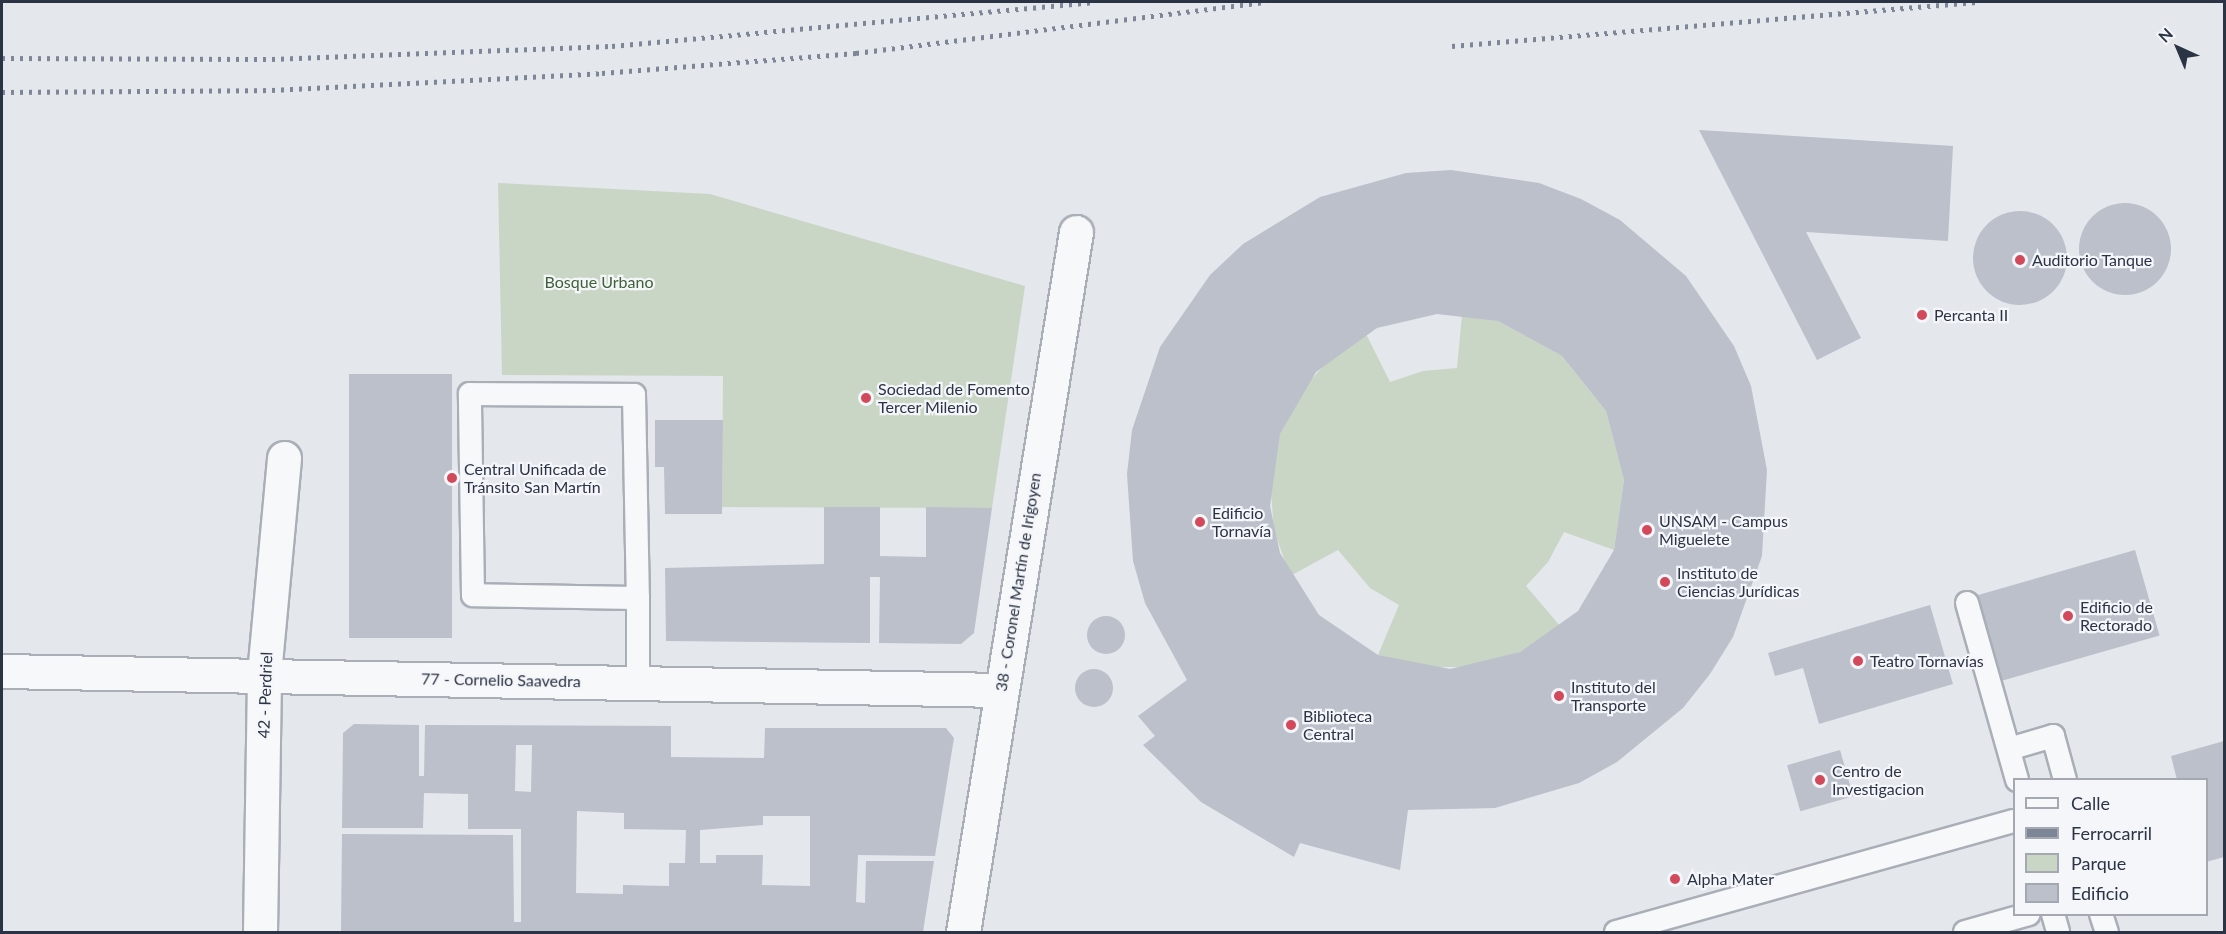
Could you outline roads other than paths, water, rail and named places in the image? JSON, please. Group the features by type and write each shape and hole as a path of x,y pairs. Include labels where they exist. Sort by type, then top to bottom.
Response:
{"street":[{"name":"38 - Coronel Martín de Irigoyen","path":"963,933 1000,690 1076,232"},
{"name":"42 - Perdriel","path":"260,933 264,674 284,458"},
{"name":"77 - Cornelio Saavedra","path":"2,671 264,674 638,684 1000,690"}],"lane":[{"path":"638,598 473,595 470,394 634,395 638,598 638,684"},
{"path":"1967,603 2016,778"},
{"path":"2009,748 2053,736 2064,778"},
{"path":"1616,933 2013,821"},
{"path":"1965,933 2025,916"},
{"path":"2053,916 2058,933"},
{"path":"2101,916 2107,933"}],"railway":[{"path":"2,58 272,59 612,46 1092,2"},
{"path":"2,92 272,90 602,73 856,53 1267,2"},
{"path":"1452,46 1976,2"}],"place":[{"name":"Auditorio Tanque","path":"2020,260"},
{"name":"Percanta II","path":"1922,315"},
{"name":"Sociedad de Fomento Tercer Milenio","path":"866,398"},
{"name":"Central Unificada de Tránsito San Martín","path":"452,478"},
{"name":"Edificio Tornavía","path":"1200,522"},
{"name":"UNSAM - Campus Miguelete","path":"1647,530"},
{"name":"Instituto de Ciencias Jurídicas","path":"1665,582"},
{"name":"Edificio de Rectorado","path":"2068,616"},
{"name":"Teatro Tornavías","path":"1858,661"},
{"name":"Instituto del Transporte","path":"1559,696"},
{"name":"Biblioteca Central","path":"1291,725"},
{"name":"Centro de Investigacion","path":"1820,780"},
{"name":"Alpha Mater","path":"1675,879"}],"park label":[{"name":"Bosque Urbano","path":"599,282"}]}
